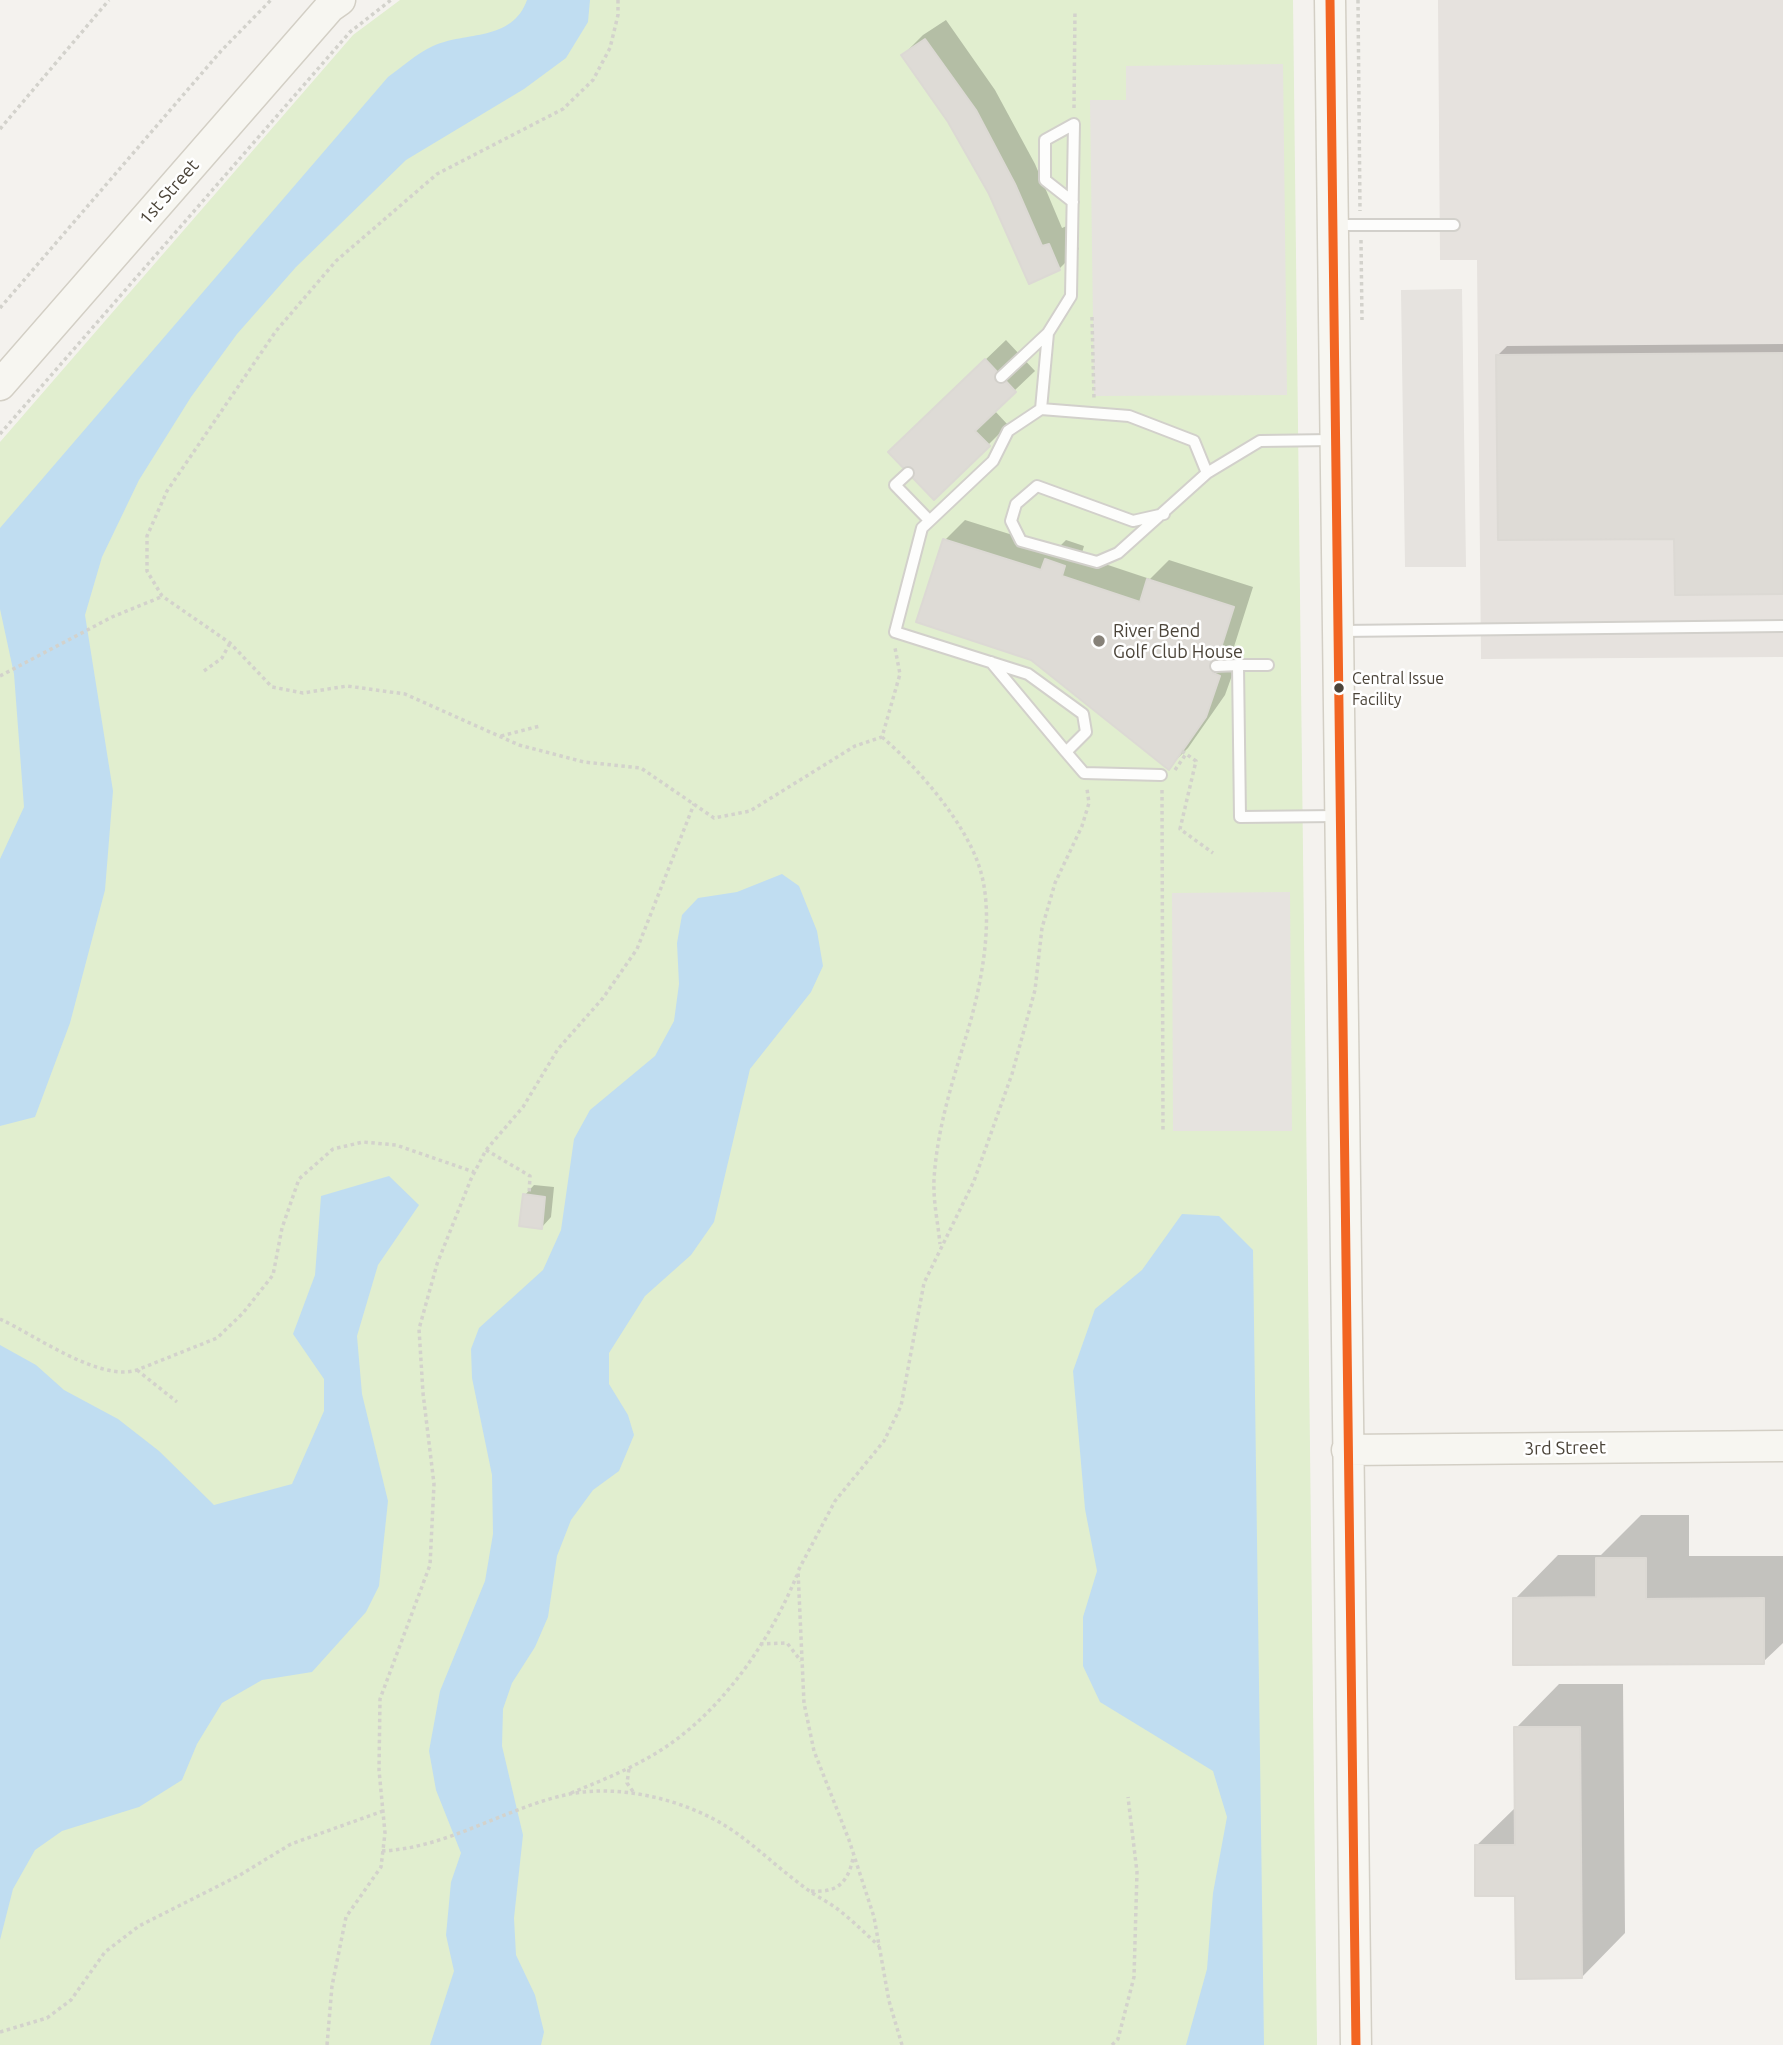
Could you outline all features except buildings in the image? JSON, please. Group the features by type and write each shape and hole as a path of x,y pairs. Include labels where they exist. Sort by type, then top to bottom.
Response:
{"street":[{"name":"1st Street","path":"0,386 330,7 340,0"},
{"path":"1331,0 1356,2045"},
{"name":"3rd Street","path":"1348,1450 1783,1446"}],"lane":[{"path":"1002,377 1048,333 1071,296 1073,202 1074,124 1045,140 1045,180 1073,202"},
{"path":"1333,225 1454,225"},
{"path":"1041,409 1048,333"},
{"path":"1066,752 1086,732 1083,715 1028,674 895,632 922,528 928,519 993,461 1007,431 1041,409 1129,416 1194,441 1207,473"},
{"path":"1164,514 1133,521 1037,486 1016,504 1011,521 1021,541 1097,562 1118,553 1164,514 1207,473 1261,440 1336,440"},
{"path":"908,473 895,485 928,519"},
{"path":"1338,631 1783,626"},
{"path":"991,662 1084,773 1161,775"},
{"path":"1238,665 1240,817 1340,816"},
{"path":"1216,666 1269,665"}],"path":[{"path":"0,129 108,0"},
{"path":"0,307 221,51 271,0"},
{"path":"0,434 350,32 391,0"},
{"path":"618,0 618,15 610,48 593,80 563,109 437,174 336,261 276,331 167,491 147,536 147,571 162,596 230,643 272,687 303,693 347,685 405,694 519,746 584,762 642,768 714,818 750,811 855,746 882,737"},
{"path":"1074,124 1075,10"},
{"path":"1092,317 1093,412"},
{"path":"0,676 112,617 162,596"},
{"path":"882,737 900,674 895,632"},
{"path":"204,671 222,658 230,643"},
{"path":"499,736 540,726"},
{"path":"882,737 919,774 960,829 979,864 988,923 980,977 939,1140 934,1183 940,1246"},
{"path":"1182,751 1196,761 1180,830 1213,853"},
{"path":"382,1851 403,1850 450,1836 566,1795 630,1767 678,1738 736,1681 787,1599 835,1501 884,1441 901,1406 924,1283 974,1181 1012,1074 1035,990 1042,928 1055,883 1082,826 1089,803 1084,773"},
{"path":"1161,775 1163,1131"},
{"path":"327,2045 332,1986 346,1917 381,1867 383,1811 380,1699 430,1565 434,1484 423,1393 419,1329 437,1264 474,1172 486,1150 523,1107 558,1049 603,998 637,949 694,804"},
{"path":"0,1319 78,1360 127,1373 137,1370 217,1338 243,1313 273,1275 282,1228 299,1179 333,1149 363,1142 396,1145 474,1172"},
{"path":"486,1150 530,1176 529,1195"},
{"path":"137,1370 177,1402"},
{"path":"799,1571 804,1703 814,1751 874,1917 889,2001 902,2045"},
{"path":"760,1644 787,1643 802,1661"},
{"path":"630,1767 626,1776 635,1795"},
{"path":"566,1795 598,1791 635,1795 680,1805 726,1827 838,1909 880,1947"},
{"path":"1112,2045 1118,2039 1135,1977 1137,1872 1128,1797"},
{"path":"0,2032 47,2018 71,2000 105,1952 139,1926 240,1875 291,1844 383,1811"},
{"path":"810,1891 825,1892 839,1887 850,1876 854,1856"}],"shaded area":[{"path":"1438,0 1783,0 1783,657 1481,659 1477,260 1440,260"},
{"path":"1283,64 1287,395 1094,396 1090,100 1126,100 1126,66"},
{"path":"1462,289 1466,567 1405,567 1401,290"},
{"path":"1290,892 1292,1131 1173,1131 1172,893"}],"green space":[{"path":"400,0 1293,0 1317,2045 0,2045 0,442 353,35"}],"water":[{"path":"527,0 590,0 588,22 566,58 524,89 406,160 296,267 237,334 191,397 139,480 102,557 85,615 113,791 105,890 70,1023 35,1117 0,1126 0,859 24,807 14,674 0,609 0,528 388,77 433,46 487,33 511,23"},
{"path":"782,874 799,886 817,931 823,966 811,992 750,1069 714,1222 691,1255 645,1296 609,1353 609,1384 628,1415 634,1435 619,1471 593,1490 571,1520 557,1556 548,1617 535,1647 512,1683 503,1709 502,1746 523,1835 514,1918 516,1955 535,1995 544,2032 541,2045 430,2045 454,1971 446,1935 451,1882 461,1853 436,1790 429,1751 440,1691 485,1581 493,1534 492,1475 472,1378 471,1349 479,1328 543,1270 561,1230 574,1139 590,1110 655,1056 674,1021 679,984 677,943 682,915 698,898 737,892"},
{"path":"389,1176 419,1205 378,1265 357,1336 362,1394 388,1501 379,1586 366,1612 312,1672 262,1680 222,1703 197,1744 182,1780 139,1807 62,1831 35,1850 13,1889 0,1940 0,1345 36,1365 64,1390 118,1419 159,1451 214,1505 292,1484 324,1411 324,1379 293,1334 315,1275 321,1196"},
{"path":"1182,1214 1219,1216 1253,1250 1264,2045 1186,2045 1207,1969 1213,1893 1227,1817 1213,1771 1100,1702 1083,1666 1083,1617 1097,1571 1085,1509 1073,1371 1095,1309 1142,1270"}],"transit line":[{"path":"1330,0 1356,2045"}],"place":[{"name":"River Bend Golf Club House","path":"1099,641"},
{"name":"Central Issue Facility","path":"1339,688"}]}
